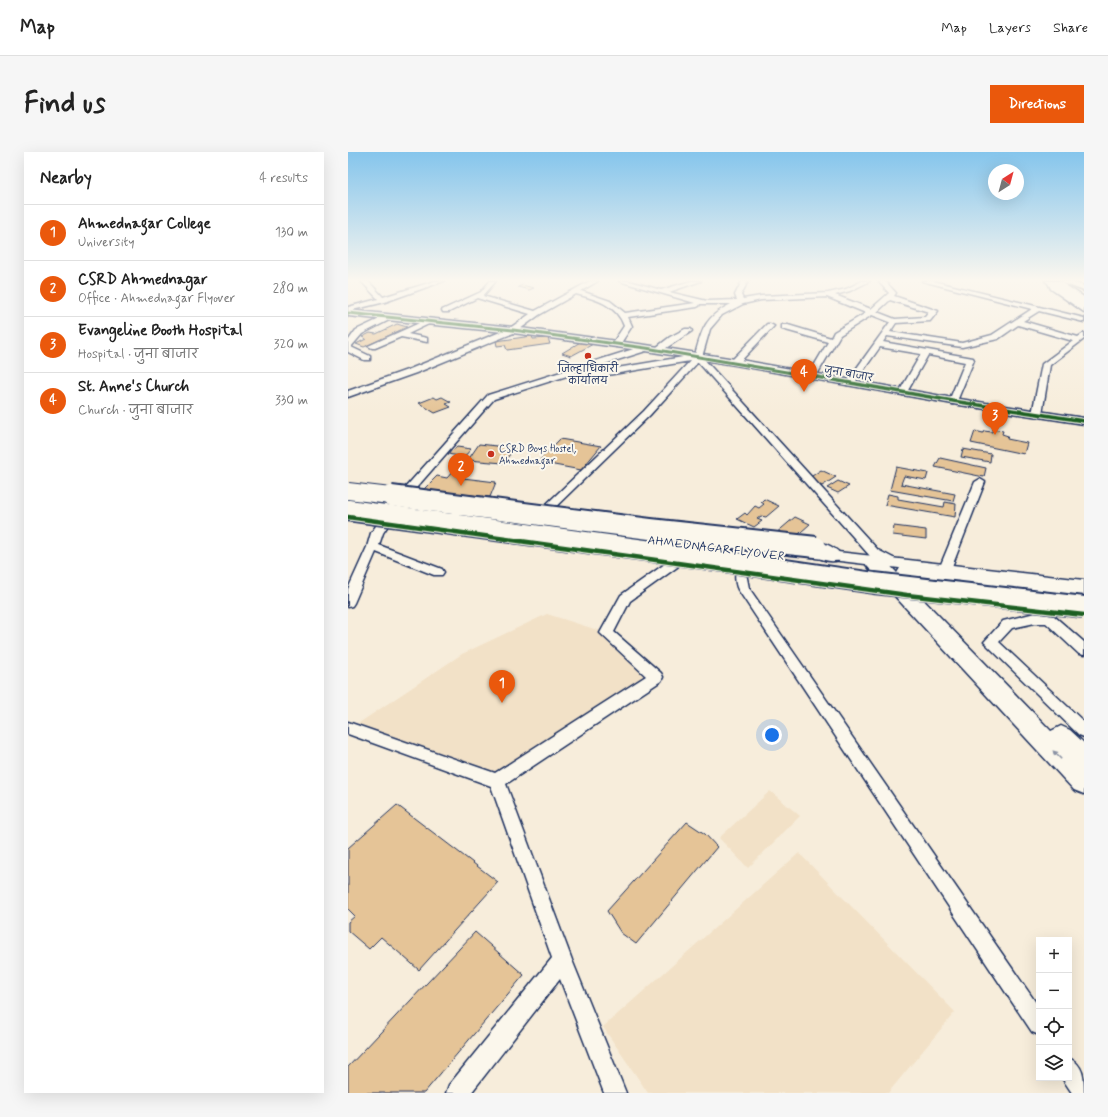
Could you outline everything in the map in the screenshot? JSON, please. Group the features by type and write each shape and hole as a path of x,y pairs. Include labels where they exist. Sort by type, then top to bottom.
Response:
{"highway":[{"path":"348,493 650,529 824,552"},
{"name":"AHMEDNAGAR FLYOVER","path":"348,499 396,504 894,575 1084,607"},
{"name":"AHMEDNAGAR FLYOVER","path":"348,510 666,553 1084,595"},
{"path":"348,518 556,551 675,565 796,582 832,583"},
{"path":"894,575 1084,760"},
{"path":"894,575 1084,782"}],"street":[{"path":"348,346 359,332 375,325"},
{"path":"372,346 422,325"},
{"name":"जुना बाजार","path":"460,325 513,330 646,348 735,362 953,401 1084,421"},
{"path":"348,394 413,371 513,330 520,325"},
{"path":"616,344 628,325"},
{"path":"537,519 647,413 698,357 706,329 709,325"},
{"path":"812,376 837,334 851,325"},
{"path":"850,382 891,325"},
{"path":"886,333 962,345 995,338 1013,325"},
{"path":"1029,325 1082,338"},
{"path":"735,362 770,326"},
{"path":"785,327 833,341"},
{"path":"657,350 688,331"},
{"path":"400,334 424,340"},
{"path":"1037,414 1046,364 1082,338"},
{"path":"878,344 970,360 953,401"},
{"path":"348,603 374,547 377,533 384,522 399,501 491,397 646,348"},
{"path":"348,349 367,358"},
{"path":"903,392 926,352"},
{"path":"532,385 698,357"},
{"path":"698,357 894,575"},
{"path":"945,568 980,482"},
{"path":"348,493 537,519 824,552 894,575 1084,614"},
{"path":"348,518 832,583 945,568 1030,580 1084,585"},
{"path":"374,547 438,572"},
{"path":"497,781 656,677 607,633 625,598 676,562"},
{"path":"741,571 743,588 1036,1021"},
{"path":"1084,650 1049,619 1035,618 1008,624 991,642 1084,731"},
{"path":"348,728 497,781"},
{"path":"497,781 562,960 615,1093"},
{"path":"457,1093 562,960"},
{"path":"1072,1073 1084,1091"}],"shaded area":[{"path":"547,614 607,633 656,677 497,781 350,729 462,654"},
{"path":"770,791 800,816 748,868 719,838"},
{"path":"799,853 955,1012 888,1093 648,1093 603,1027"}],"building":[{"path":"395,325 407,327 364,347 356,344 366,339 362,337 370,333 376,334"},
{"path":"532,336 533,339 548,338 550,344 507,350 505,345 497,346 496,341"},
{"path":"582,341 595,343 571,356 562,353"},
{"path":"434,397 437,399 442,397 451,402 446,404 451,407 435,413 419,403"},
{"path":"993,429 1003,431 1002,434 1008,436 1007,439 1027,443 1024,454 971,443 975,431 983,433 984,431 992,432"},
{"path":"560,439 601,446 581,470 538,462"},
{"name":"CSRD Boys Hostel, Ahmednagar","path":"479,444 515,448 503,463 468,460"},
{"path":"457,447 471,449 464,457 448,454"},
{"path":"963,449 991,454 990,462 961,457"},
{"path":"940,458 986,468 984,477 935,467"},
{"path":"896,467 928,473 926,480 904,476 901,484 955,494 953,501 890,490"},
{"path":"454,470 467,471 463,478 496,482 490,497 423,490 437,476 447,478"},
{"path":"821,470 836,477 822,486 809,478"},
{"path":"838,481 849,486 838,493 827,488"},
{"path":"888,494 898,496 898,499 944,507 945,502 956,504 955,517 885,505"},
{"path":"764,499 779,506 766,517 761,516 757,519 762,521 754,527 737,519 745,513 747,515 755,506 759,508 764,504 761,502"},
{"path":"795,517 810,524 791,541 775,534"},
{"path":"894,526 926,530 926,539 893,535"},
{"path":"397,805 498,882 419,970 381,937 369,949 348,931 348,922 355,916 348,909 348,848"},
{"path":"687,822 705,834 717,847 636,944 621,933 607,911"},
{"path":"475,932 524,975 424,1093 348,1093 348,1067"}],"cycle path":[{"path":"464,325 646,348 735,362 953,401 1084,421"},
{"path":"348,517 907,595 1084,615"}],"place":[{"name":"जिल्हाधिकारी कार्यालय","path":"588,356"},
{"name":"St. Anne's Church","path":"804,392"},
{"name":"Evangeline Booth Hospital","path":"995,435"},
{"name":"CSRD Boys Hostel, Ahmednagar","path":"491,454"},
{"name":"CSRD Ahmednagar","path":"461,486"},
{"name":"Ahmednagar College","path":"502,703"}]}
